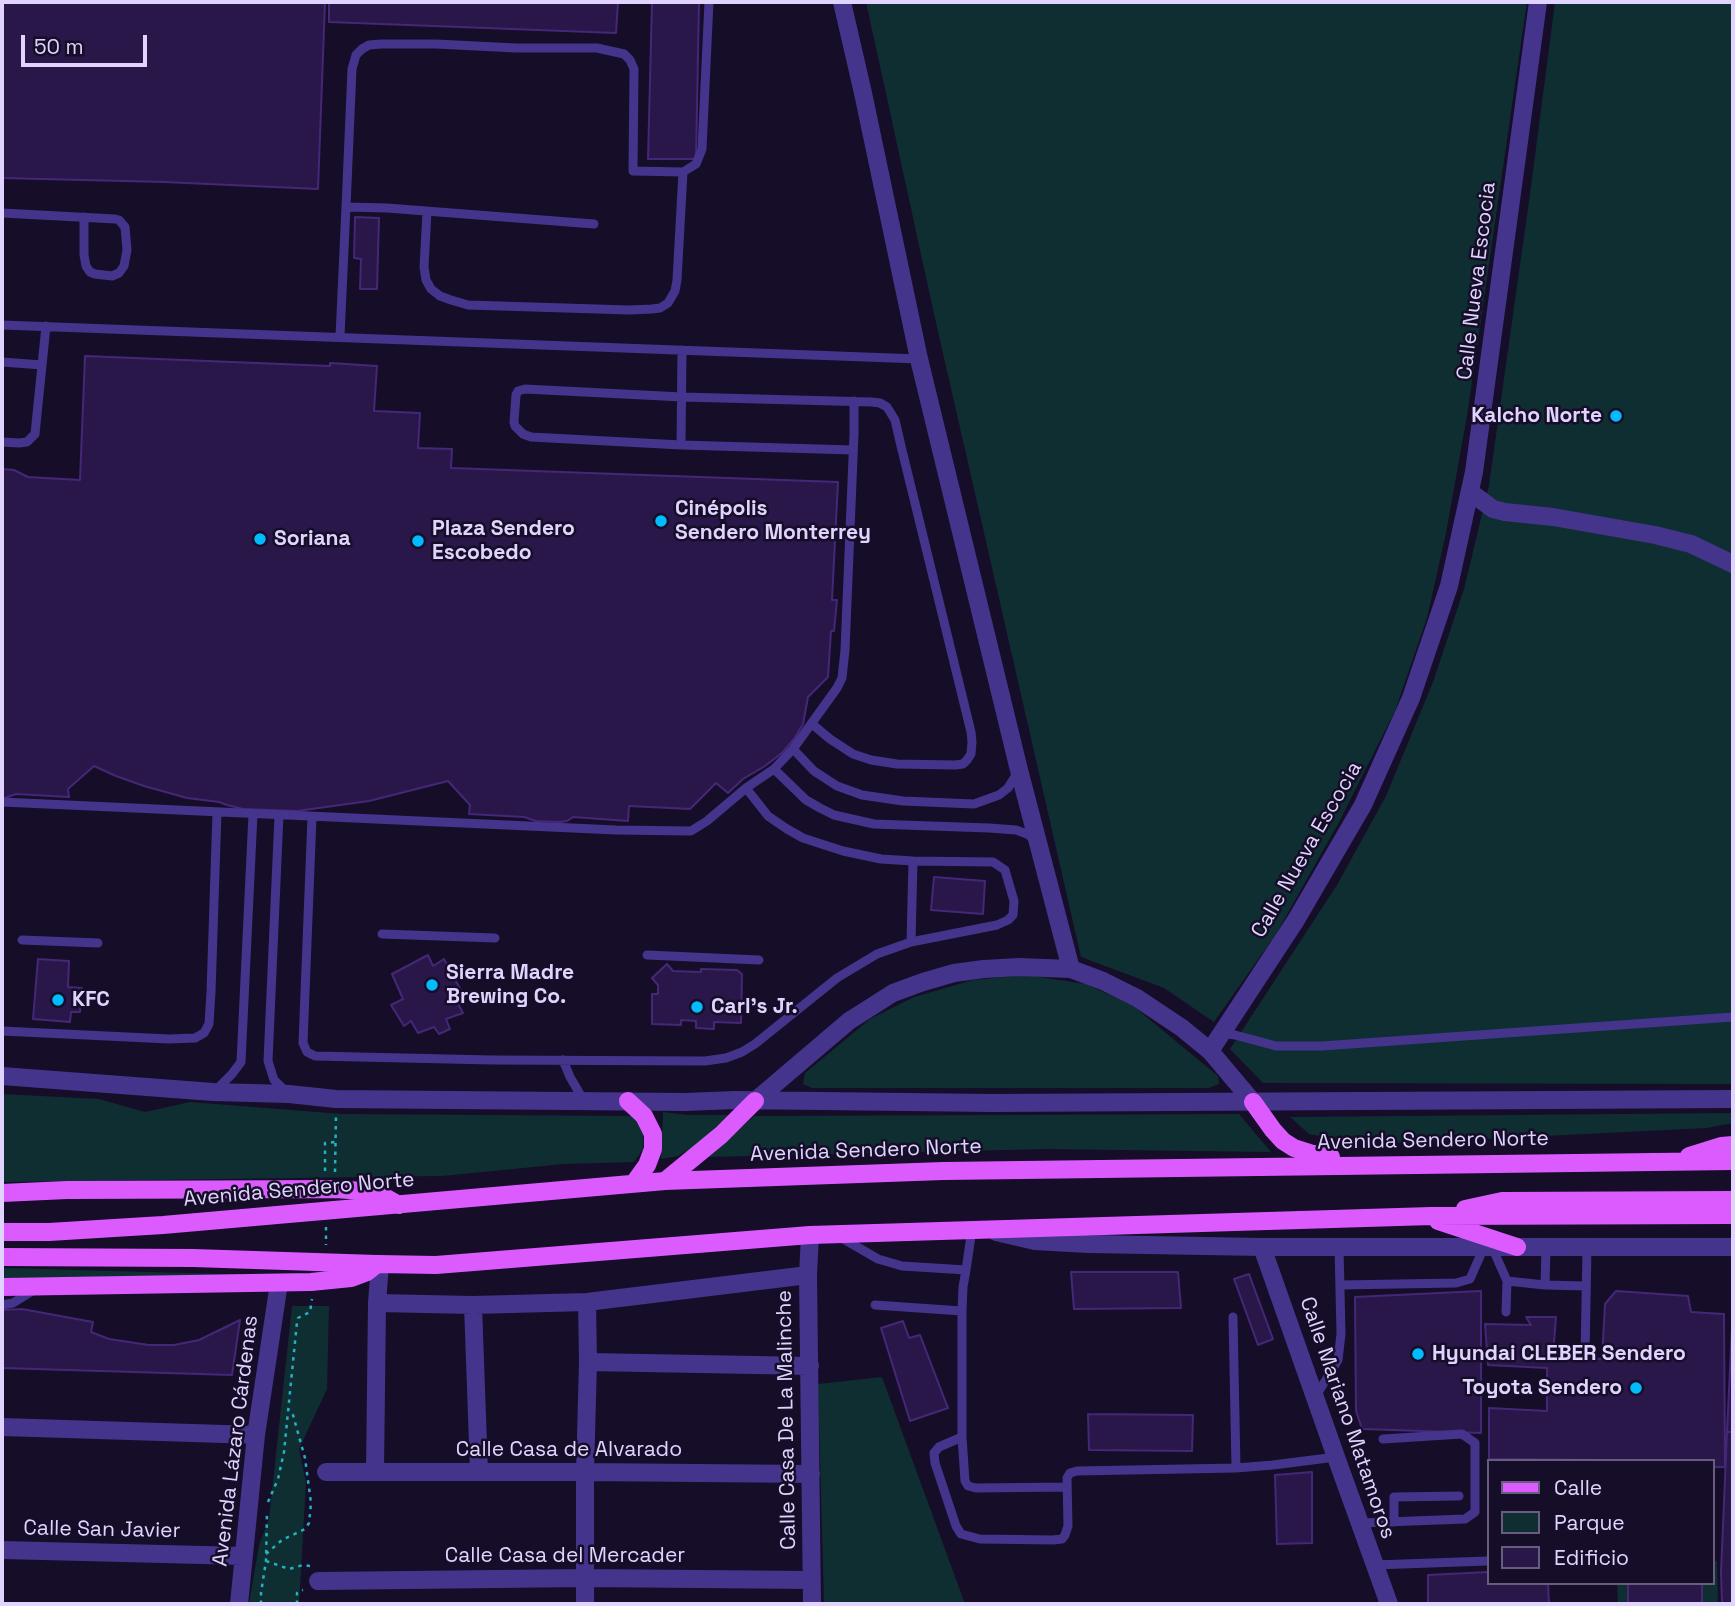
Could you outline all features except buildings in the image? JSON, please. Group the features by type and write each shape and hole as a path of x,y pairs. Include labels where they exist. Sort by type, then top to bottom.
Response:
{"main road":[{"path":"628,1101 644,1116 653,1134 653,1149 647,1165 634,1183"},
{"path":"665,1181 720,1135 755,1101"},
{"path":"1253,1102 1273,1130 1294,1148 1329,1157 1415,1164"},
{"path":"1672,1161 1729,1145"},
{"name":"Avenida Sendero Norte","path":"2,1232 49,1232 177,1224 665,1181 943,1171 1733,1161"},
{"path":"2,1192 335,1189 373,1193 399,1205"},
{"path":"1428,1217 1502,1201 1733,1200"},
{"path":"1680,1214 1733,1227"},
{"path":"2,1257 449,1264 836,1234 1428,1217 1733,1215"},
{"path":"1428,1217 1517,1247"},
{"path":"2,1287 279,1283 351,1278 379,1264"}],"street":[{"path":"842,2 919,359 1019,770 1071,969"},
{"name":"Calle Nueva Escocia","path":"1210,1051 1296,920 1363,805 1411,698 1449,586 1474,472 1538,2"},
{"path":"1470,492 1493,509 1655,535 1690,544 1733,564"},
{"path":"755,1101 849,1021 893,993 954,973 1019,967 1071,969 1137,998 1182,1028 1210,1051 1253,1102"},
{"path":"2,1076 336,1099 992,1104 1733,1099"},
{"path":"975,1229 1035,1241 1088,1244 1262,1247 1733,1247"},
{"name":"Calle Casa De La Malinche","path":"810,1235 808,1275 812,1604"},
{"name":"Calle Mariano Matamoros","path":"1262,1247 1389,1604"},
{"path":"375,1472 379,1264"},
{"path":"377,1303 473,1305 587,1302 808,1275"},
{"name":"Avenida Lázaro Cárdenas","path":"239,1604 256,1435 279,1283"},
{"path":"585,1604 587,1302"},
{"path":"473,1305 479,1472"},
{"path":"588,1362 810,1366"},
{"path":"2,1427 256,1435"},
{"name":"Calle Casa de Alvarado","path":"326,1472 811,1474"},
{"name":"Calle San Javier","path":"2,1550 243,1556"},
{"name":"Calle Casa del Mercader","path":"318,1581 584,1578 811,1580"}],"lane":[{"path":"340,337 352,69 356,55 362,49 381,44 436,44 597,48 624,54 632,64 634,75 633,171 683,172 696,163 702,149 709,2"},
{"path":"427,212 424,267 430,289 440,296 468,305 652,310 668,303 675,291 683,172"},
{"path":"346,207 594,224"},
{"path":"2,213 84,217 115,219 123,223 127,233 127,250 124,266 119,273 112,276 95,275 86,266 84,217"},
{"path":"2,325 919,359"},
{"path":"2,442 27,442 36,433 46,326"},
{"path":"681,445 682,350"},
{"path":"3,362 42,365"},
{"path":"812,724 853,754 883,762 963,764 972,748 971,732 895,420 887,407 880,403 854,401 682,397 522,389 516,395 514,422 518,431 540,439 853,450"},
{"path":"2,802 691,831 774,769 793,750 837,688 843,671 854,401"},
{"path":"793,750 814,771 837,786 862,795 903,800 974,804 1008,789 1019,770"},
{"path":"774,769 806,800 834,815 874,824 1016,830 1027,834 1039,845"},
{"path":"313,817 303,1043 307,1052 315,1056 705,1061 726,1058 755,1044 836,978 877,954 911,942 1002,923 1011,918 1015,907 1005,870 1000,865 993,862 913,861 863,856 803,838 768,816 746,788"},
{"path":"2,1031 169,1039 195,1038 204,1033 209,1024 211,992 217,812"},
{"path":"213,1092 241,1062 253,814"},
{"path":"279,815 268,1061 274,1080 289,1094"},
{"path":"911,942 913,861"},
{"path":"383,934 495,938"},
{"path":"22,940 98,943"},
{"path":"647,956 759,960"},
{"path":"1222,1033 1276,1046 1312,1046 1733,1017"},
{"path":"563,1060 584,1101"},
{"path":"975,1229 963,1287 962,1311 962,1437 965,1481 968,1486 976,1488 1067,1487"},
{"path":"836,1234 878,1259 902,1266 966,1270"},
{"path":"1315,1398 1338,1360 1341,1334 1339,1247"},
{"path":"1340,1285 1456,1283 1470,1279 1488,1247"},
{"path":"1488,1247 1507,1282 1506,1312"},
{"path":"1545,1285 1546,1247"},
{"path":"1585,1357 1587,1247"},
{"path":"1507,1282 1586,1286"},
{"path":"2,1305 13,1303 38,1286"},
{"path":"875,1306 962,1311"},
{"path":"1233,1317 1236,1468"},
{"path":"1360,1524 1465,1519 1475,1512 1475,1443 1462,1433 1383,1439"},
{"path":"962,1437 939,1447 934,1454 935,1463 956,1526 961,1534 980,1539 1062,1539 1068,1526 1067,1478 1070,1473 1077,1471 1236,1468 1336,1457"},
{"path":"1394,1522 1394,1497 1459,1496"},
{"path":"1374,1564 1486,1561"}],"path":[{"path":"335,1189 336,1099"},
{"path":"326,1143 335,1142"},
{"path":"261,1604 268,1503 278,1479 284,1452 296,1322 310,1312 312,1292"},
{"path":"266,1554 282,1540 305,1529 309,1523 311,1503 305,1458 293,1415 288,1409"},
{"path":"265,1562 289,1569 309,1566 318,1581"}],"green space":[{"path":"866,2 1527,2 1467,416 1446,533 1427,618 1395,711 1338,824 1276,934 1214,1022 1164,988 1081,957 934,314"},
{"path":"1555,2 1733,2 1733,1084 1263,1083 1230,1049 1337,885 1386,796 1433,682 1464,589 1489,485"},
{"path":"1026,975 1086,984 1132,1005 1218,1076 1219,1084 1209,1088 812,1088 803,1084 805,1073 870,1019 914,997 973,980"},
{"path":"2,1094 99,1099 145,1112 190,1102 342,1114 633,1116 644,1131 643,1149 634,1162 564,1164 442,1176 2,1182"},
{"path":"663,1112 732,1115 700,1144 678,1156 661,1159"},
{"path":"1733,1113 1733,1123 1707,1128 1402,1143 1309,1134 1290,1117"},
{"path":"1239,1114 1271,1152 1047,1149 708,1157 754,1116"},
{"path":"2,1268 259,1275 2,1278"},
{"path":"292,1306 329,1306 327,1389 299,1449 306,1482 299,1604 249,1604 259,1545 269,1519"},
{"path":"882,1377 965,1604 824,1604 818,1384"},
{"path":"1714,1561 1717,1561 1718,1604 1618,1604 1617,1585 1714,1585"}],"place":[{"name":"Kalcho Norte","path":"1616,416"},
{"name":"Cinépolis Sendero Monterrey","path":"661,521"},
{"name":"Soriana","path":"260,539"},
{"name":"Plaza Sendero Escobedo","path":"418,541"},
{"name":"Sierra Madre Brewing Co.","path":"432,985"},
{"name":"KFC","path":"58,1000"},
{"name":"Carl's Jr.","path":"697,1007"},
{"name":"Hyundai CLEBER Sendero","path":"1418,1354"},
{"name":"Toyota Sendero","path":"1636,1388"}]}
